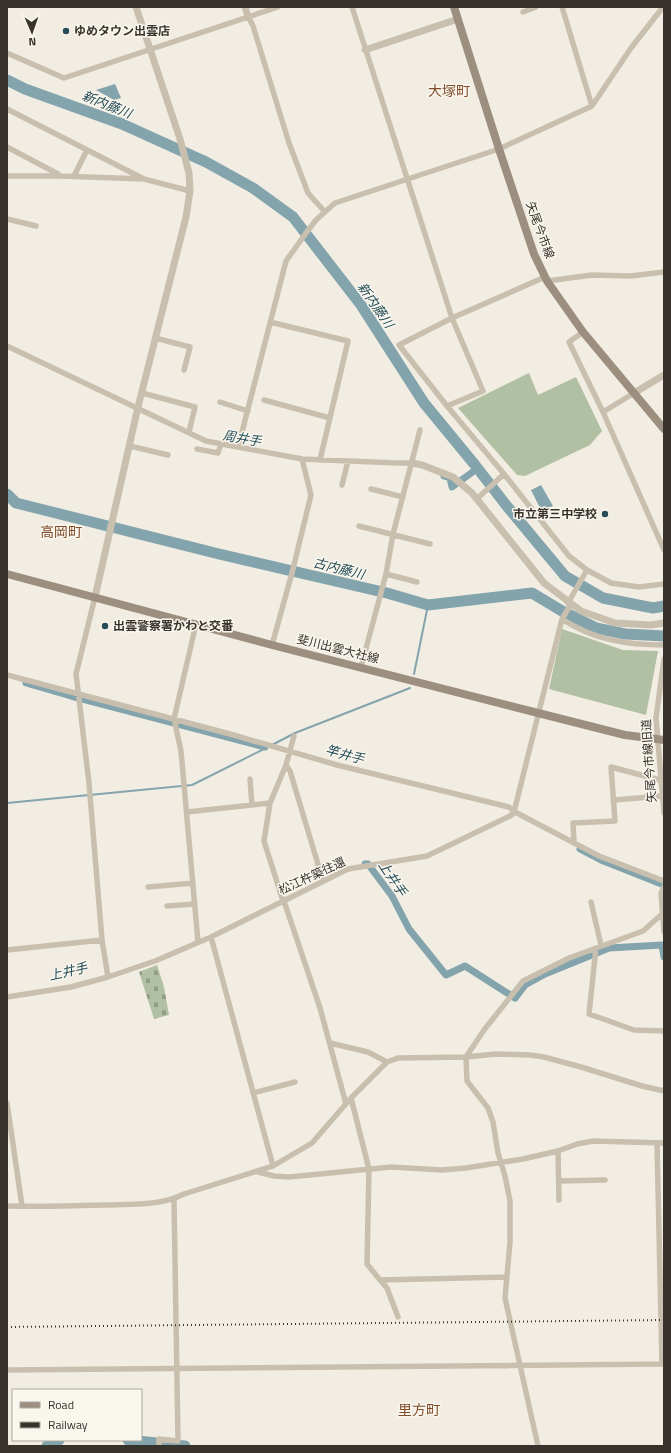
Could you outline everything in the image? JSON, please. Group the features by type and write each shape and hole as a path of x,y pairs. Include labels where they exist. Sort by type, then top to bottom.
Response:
{"main road":[{"name":"矢尾今市線","path":"454,7 534,254 546,279 582,332 664,429"},
{"name":"斐川出雲大社線","path":"7,574 272,645 538,713 625,735 660,740"}],"street":[{"path":"108,977 102,940 89,783 76,674 138,408 186,217 190,191 189,173 180,139 136,7"},
{"path":"245,7 253,26 289,143 308,193 325,212"},
{"path":"7,52 64,78 278,7"},
{"path":"352,7 452,318 483,391 447,406"},
{"path":"523,12 536,7"},
{"path":"562,7 592,106"},
{"path":"239,447 286,261 316,220 335,203 499,149 592,106 631,48 663,7"},
{"path":"365,50 458,19"},
{"path":"7,109 144,179"},
{"path":"7,148 60,176"},
{"path":"74,176 87,150"},
{"path":"7,176 74,176 144,179 190,191"},
{"path":"7,219 36,226"},
{"path":"664,272 631,276 592,275 546,279 452,318 399,344 447,406 569,556 587,570 611,584 639,587 664,584"},
{"path":"270,322 348,341 320,460"},
{"path":"582,332 569,342 603,412 664,550"},
{"path":"155,338 190,347 184,370"},
{"path":"7,346 206,441 302,459 422,464 453,476 478,497 544,583 570,604 581,611 615,622 651,625 664,623"},
{"path":"603,412 664,375"},
{"path":"142,393 195,407 189,432"},
{"path":"264,400 330,418"},
{"path":"220,402 248,410"},
{"path":"361,667 386,574 393,534 420,430"},
{"path":"197,450 218,453 221,444"},
{"path":"130,446 168,455"},
{"path":"272,645 292,573 311,495 302,459"},
{"path":"342,485 348,461"},
{"path":"478,497 503,475"},
{"path":"371,489 403,497"},
{"path":"359,526 430,544"},
{"path":"514,811 562,619 587,570"},
{"path":"386,574 417,582"},
{"path":"562,619 574,627 601,638 628,644 664,645"},
{"path":"196,624 174,719 181,751 198,942"},
{"name":"矢尾今市線旧道","path":"664,660 656,718 660,740 660,780 664,813"},
{"path":"7,675 78,695 174,719 344,767 509,807 600,856 664,881"},
{"path":"294,736 286,765 270,803 264,841 320,1008 346,1104"},
{"path":"286,765 290,771 323,881"},
{"path":"574,843 572,823 615,821 611,768 660,780"},
{"path":"250,779 252,805"},
{"path":"614,800 662,796"},
{"path":"187,812 270,803"},
{"name":"松江杵築往還","path":"7,997 71,987 108,977 155,961 211,937 348,869 427,856 510,816 514,811"},
{"path":"148,887 193,883"},
{"path":"664,887 661,893 664,932"},
{"path":"591,902 599,946 589,1014 634,1030 664,1031"},
{"path":"167,906 195,904"},
{"path":"538,1446 505,1298 510,1242 510,1201 505,1176 500,1162 493,1122 488,1108 467,1081 466,1057 484,1030 523,981 569,958 643,931 662,914"},
{"path":"211,937 273,1166"},
{"path":"7,950 102,940"},
{"path":"330,1043 368,1052 387,1062"},
{"path":"7,1206 76,1207 137,1204 174,1199 184,1194 258,1172 273,1166 312,1143 351,1098 387,1062 398,1058 466,1057 496,1054 530,1055 581,1067 642,1086 664,1091"},
{"path":"253,1093 295,1082"},
{"path":"351,1098 369,1169 368,1264 386,1288 398,1317"},
{"path":"7,1103 22,1206"},
{"path":"258,1172 274,1176 289,1177 391,1167 442,1170 466,1168 558,1151 577,1144 593,1141 664,1143"},
{"path":"7,1370 663,1364 657,1143"},
{"path":"558,1151 559,1200"},
{"path":"559,1181 605,1180"},
{"path":"159,1446 159,1439 178,1440 174,1199"},
{"path":"380,1280 507,1277"}],"green space":[{"path":"529,373 538,395 576,377 602,431 590,445 525,476 517,475 458,408"},
{"path":"562,629 623,650 658,651 646,715 549,689"},
{"path":"157,965 164,987 169,1015 154,1019 139,972"}],"water":[{"path":"115,84 121,98 114,100 96,90"},
{"path":"541,485 553,506 541,510 531,490"}],"waterway":[{"name":"新内藤川","path":"7,80 25,89 122,124 206,162 253,188 293,217 361,305 424,403 565,576 603,598 653,608 664,606"},
{"name":"周井手","path":"444,476 450,478 452,487 478,468"},
{"name":"古内藤川","path":"7,494 16,503 219,554 387,593 428,605 532,593 562,611 596,628 625,634 664,636"},
{"path":"414,674 428,605"},
{"name":"竿井手","path":"26,683 265,747"},
{"path":"272,745 295,733 410,688"},
{"path":"7,803 192,785 268,747"},
{"name":"竿井手","path":"580,849 601,860 664,885"},
{"name":"上井手","path":"365,864 368,864 392,896 409,929 446,975 465,966 515,998 525,985 545,974 609,948 662,945 664,957"},
{"path":"47,1446 57,1441"},
{"path":"138,1441 185,1446"}],"railway":[{"path":"7,1327 664,1320"}],"place":[{"name":"ゆめタウン出雲店","path":"66,31"},
{"name":"市立第三中学校","path":"605,514"},
{"name":"出雲警察署かわと交番","path":"105,626"}],"district":[{"name":"大塚町","path":"449,91"},
{"name":"高岡町","path":"61,532"},
{"name":"里方町","path":"419,1410"}]}
